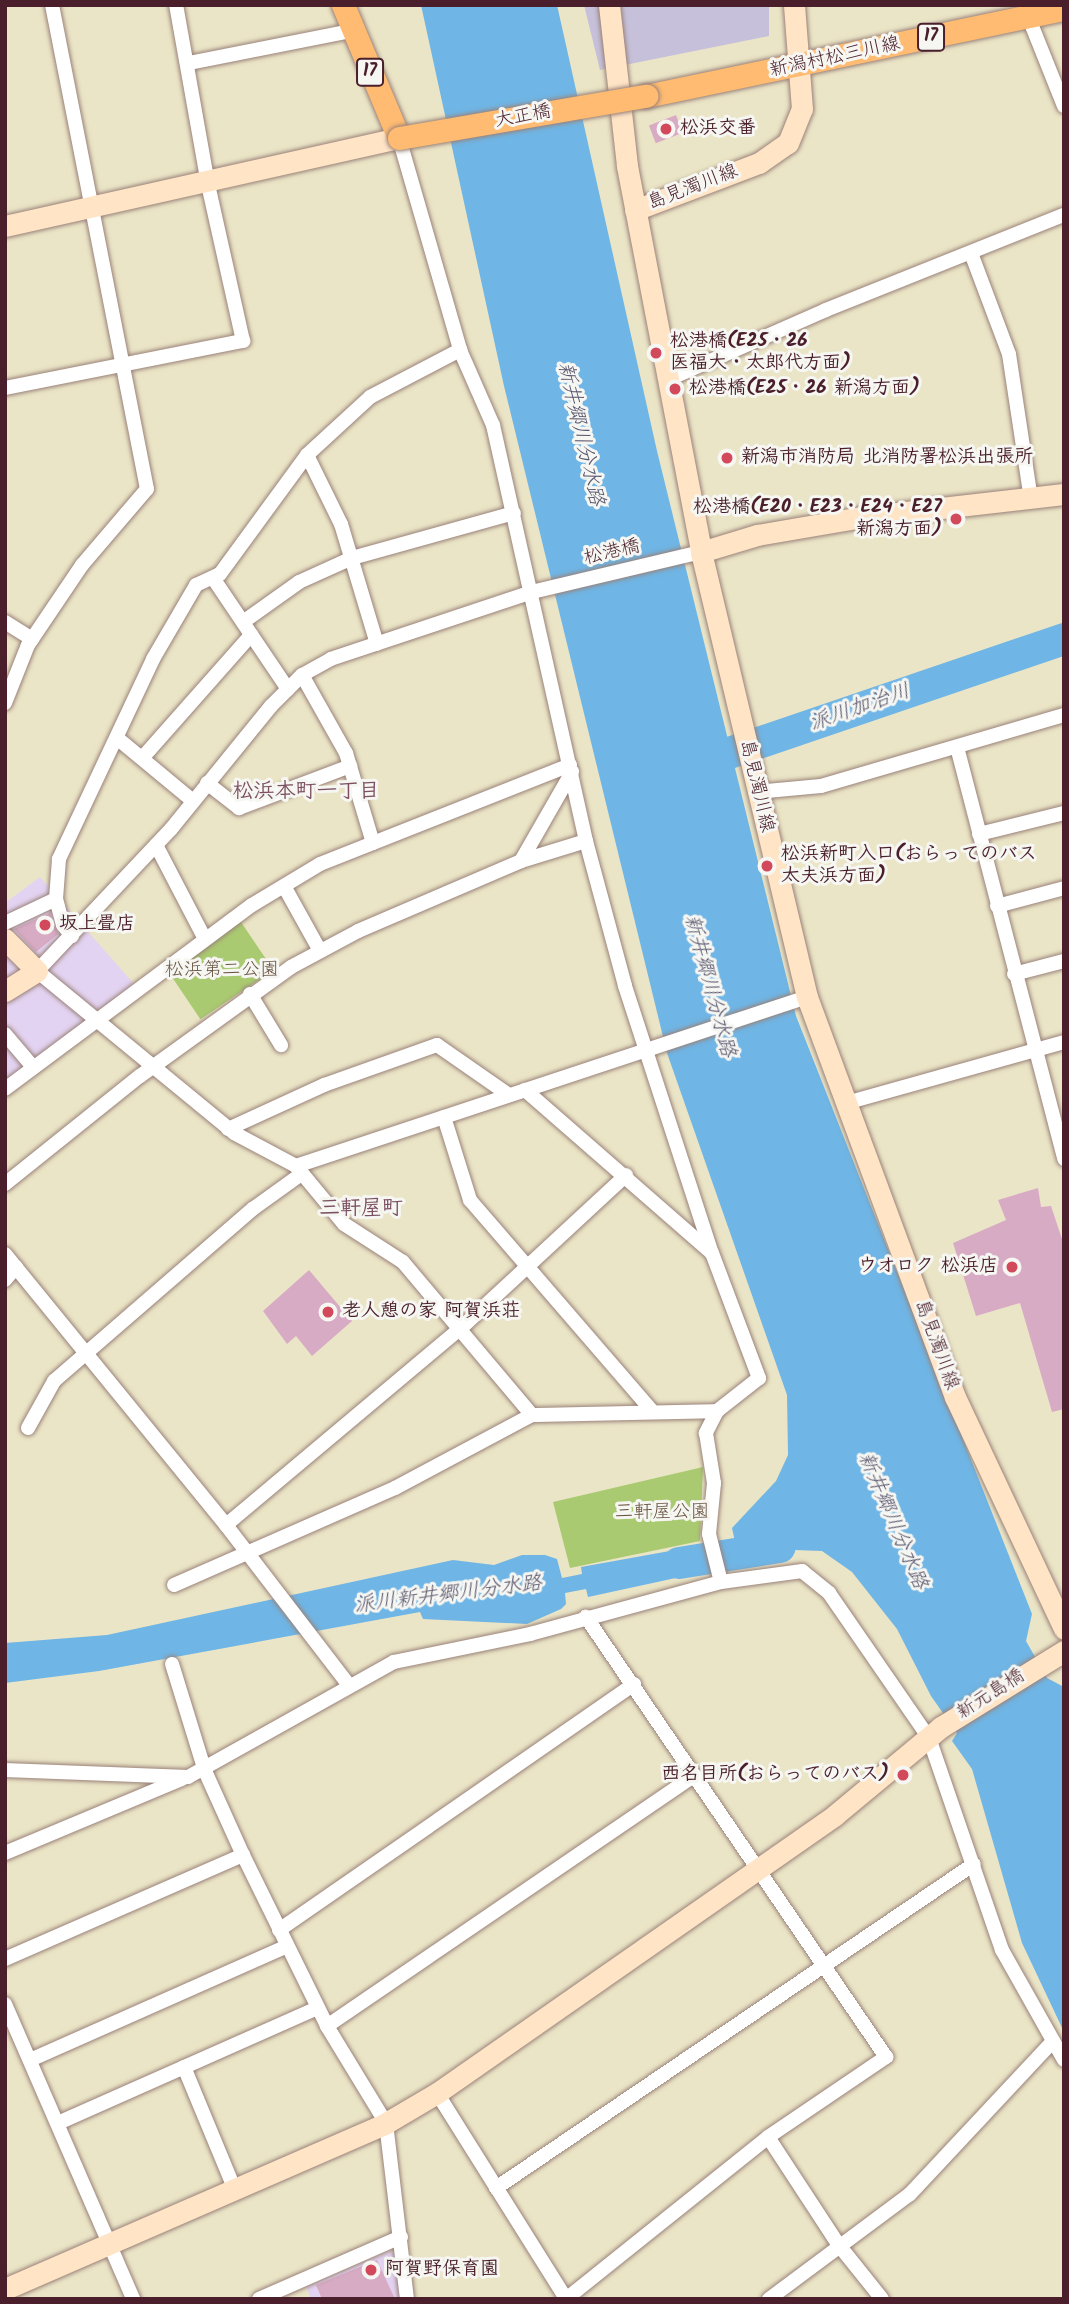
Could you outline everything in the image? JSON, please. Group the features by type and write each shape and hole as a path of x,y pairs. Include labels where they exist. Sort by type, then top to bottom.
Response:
{"main road":[{"name":"17","path":"343,5 351,31 400,138"},
{"name":"新潟村松三川線","path":"646,96 1064,9"},
{"name":"大正橋","path":"400,138 646,96"}],"street":[{"path":"5,703 8,683 32,639 82,565 147,489 94,207 52,5"},
{"path":"5,388 243,341 208,184 189,63 176,5"},
{"path":"609,5 635,210"},
{"name":"島見濁川線","path":"794,5 801,114 795,133 782,149 759,163 635,210 701,552 756,792 797,1000 846,1103 955,1397 1064,1629"},
{"path":"1028,16 1064,106"},
{"path":"189,63 351,31"},
{"path":"5,226 208,184 400,138 460,350 494,425 586,841 653,1047 712,1253 759,1378 717,1411 706,1433 714,1483 709,1534 720,1582"},
{"path":"669,379 825,310 1064,215"},
{"path":"971,253 1009,354 1031,499"},
{"path":"72,936 63,925 56,899 59,859 153,659 196,584 213,578 307,455 370,397 460,350"},
{"path":"307,455 341,524 377,644"},
{"path":"701,552 757,535 862,517 1064,494"},
{"path":"243,622 299,582 352,558 514,513"},
{"name":"松港橋","path":"302,675 377,644 532,592 701,552"},
{"path":"213,578 288,689"},
{"path":"5,622 32,639"},
{"path":"144,756 251,635"},
{"path":"5,991 37,971 72,936 156,845 302,675 350,766 373,843"},
{"path":"756,792 821,786 1064,715"},
{"path":"117,738 144,756 193,801"},
{"path":"957,747 1033,1050 1061,1135 1064,1159"},
{"path":"207,783 239,808 350,766"},
{"path":"5,1089 97,1017 205,939 320,864 571,768"},
{"path":"521,861 571,768"},
{"path":"979,834 1064,813"},
{"path":"5,1184 250,994 320,951 521,861 586,841"},
{"path":"156,845 205,939"},
{"path":"284,886 320,951"},
{"path":"997,906 1064,888"},
{"path":"5,923 56,899"},
{"path":"5,939 37,971 97,1017 228,1129 298,1170 344,1224 403,1262 532,1415"},
{"path":"1014,974 1064,961"},
{"path":"250,994 281,1045"},
{"path":"28,1427 54,1381 298,1170 444,1117 797,1000"},
{"path":"5,1034 33,1067"},
{"path":"846,1103 1064,1042"},
{"path":"228,1129 324,1086 437,1045 509,1095"},
{"path":"525,1090 626,1175 712,1253"},
{"path":"444,1117 470,1200 651,1410"},
{"path":"226,1525 461,1328 626,1175"},
{"path":"5,1254 226,1525 280,1601 335,1664 348,1684"},
{"path":"5,1280 16,1267"},
{"path":"174,1585 395,1488 532,1415 651,1410 717,1411"},
{"path":"5,1853 205,1771 348,1684 394,1662 479,1646 720,1582 802,1571 829,1593 935,1733 1002,1950 1064,2060"},
{"path":"437,2093 566,2299 768,2137 886,2057 586,1617"},
{"name":"新元島橋","path":"5,2289 386,2123 437,2093 835,1815 935,1733 1064,1651"},
{"path":"172,1664 205,1771 243,1855 327,2026 386,2123 407,2299"},
{"path":"279,1930 634,1684"},
{"path":"5,1770 188,1777"},
{"path":"327,2026 695,1775"},
{"path":"5,1959 243,1855"},
{"path":"496,2188 974,1864"},
{"path":"30,2060 287,1946"},
{"path":"5,2004 133,2299"},
{"path":"58,2123 318,2008"},
{"path":"769,2299 838,2244 910,2194 1053,2041"},
{"path":"184,2067 235,2190"},
{"path":"768,2137 838,2244 881,2299"},
{"path":"259,2299 401,2237"}],"shaded area":[{"path":"584,5 769,5 769,36 600,70"},
{"path":"40,877 134,984 5,1083 5,903"},
{"name":"阿賀野保育園","path":"389,2251 395,2254 400,2299 311,2299 306,2287"}],"green space":[{"name":"松浜第二公園","path":"241,922 273,970 200,1019 168,971"},
{"name":"三軒屋公園","path":"703,1467 700,1541 570,1568 553,1502"}],"water":[{"name":"新井郷川分水路","path":"421,5 557,5 657,451 796,1016 1032,1614 1026,1641 1047,1678 1064,1687 1064,2032 1022,1943 972,1769 952,1741 957,1733 931,1696 897,1629 852,1572 822,1551 794,1550 739,1560 732,1528 776,1481 788,1455 787,1395 667,1053 504,386"},
{"path":"703,1545 708,1571 588,1597 586,1589 565,1593 566,1604 561,1609 527,1624 423,1619 420,1612 99,1671 5,1683 5,1643 107,1635 453,1560 494,1565 522,1555 545,1555 557,1559 562,1578 582,1574 581,1567"}],"building":[{"name":"松浜交番","path":"676,115 683,133 656,143 649,125"},
{"path":"50,913 58,934 36,952 14,929"},
{"name":"ウオロク 松浜店","path":"1038,1188 1041,1207 1051,1206 1064,1245 1064,1409 1052,1412 1020,1303 976,1316 953,1243 1006,1220 998,1200"},
{"name":"老人憩の家 阿賀浜荘","path":"309,1270 352,1321 312,1356 296,1336 287,1344 263,1311"},
{"name":"阿賀野保育園","path":"377,2260 395,2299 322,2299 316,2285"}],"waterway":[{"name":"派川加治川","path":"691,766 1064,639"},
{"name":"派川新井郷川分水路","path":"679,1563 780,1547"}],"place":[{"name":"松浜交番","path":"666,129"},
{"name":"松港橋(E25・26 医福大・太郎代方面)","path":"656,353"},
{"name":"松港橋(E25・26 新潟方面)","path":"675,389"},
{"name":"新潟市消防局 北消防署松浜出張所","path":"727,458"},
{"name":"松港橋(E20・E23・E24・E27 新潟方面)","path":"956,519"},
{"name":"松浜新町入口(おらってのバス 太夫浜方面)","path":"767,866"},
{"name":"坂上畳店","path":"45,925"},
{"name":"ウオロク 松浜店","path":"1012,1267"},
{"name":"老人憩の家 阿賀浜荘","path":"328,1312"},
{"name":"西名目所(おらってのバス)","path":"903,1775"},
{"name":"阿賀野保育園","path":"371,2270"}],"district":[{"name":"松浜本町一丁目","path":"306,792"},
{"name":"三軒屋町","path":"361,1209"}]}
